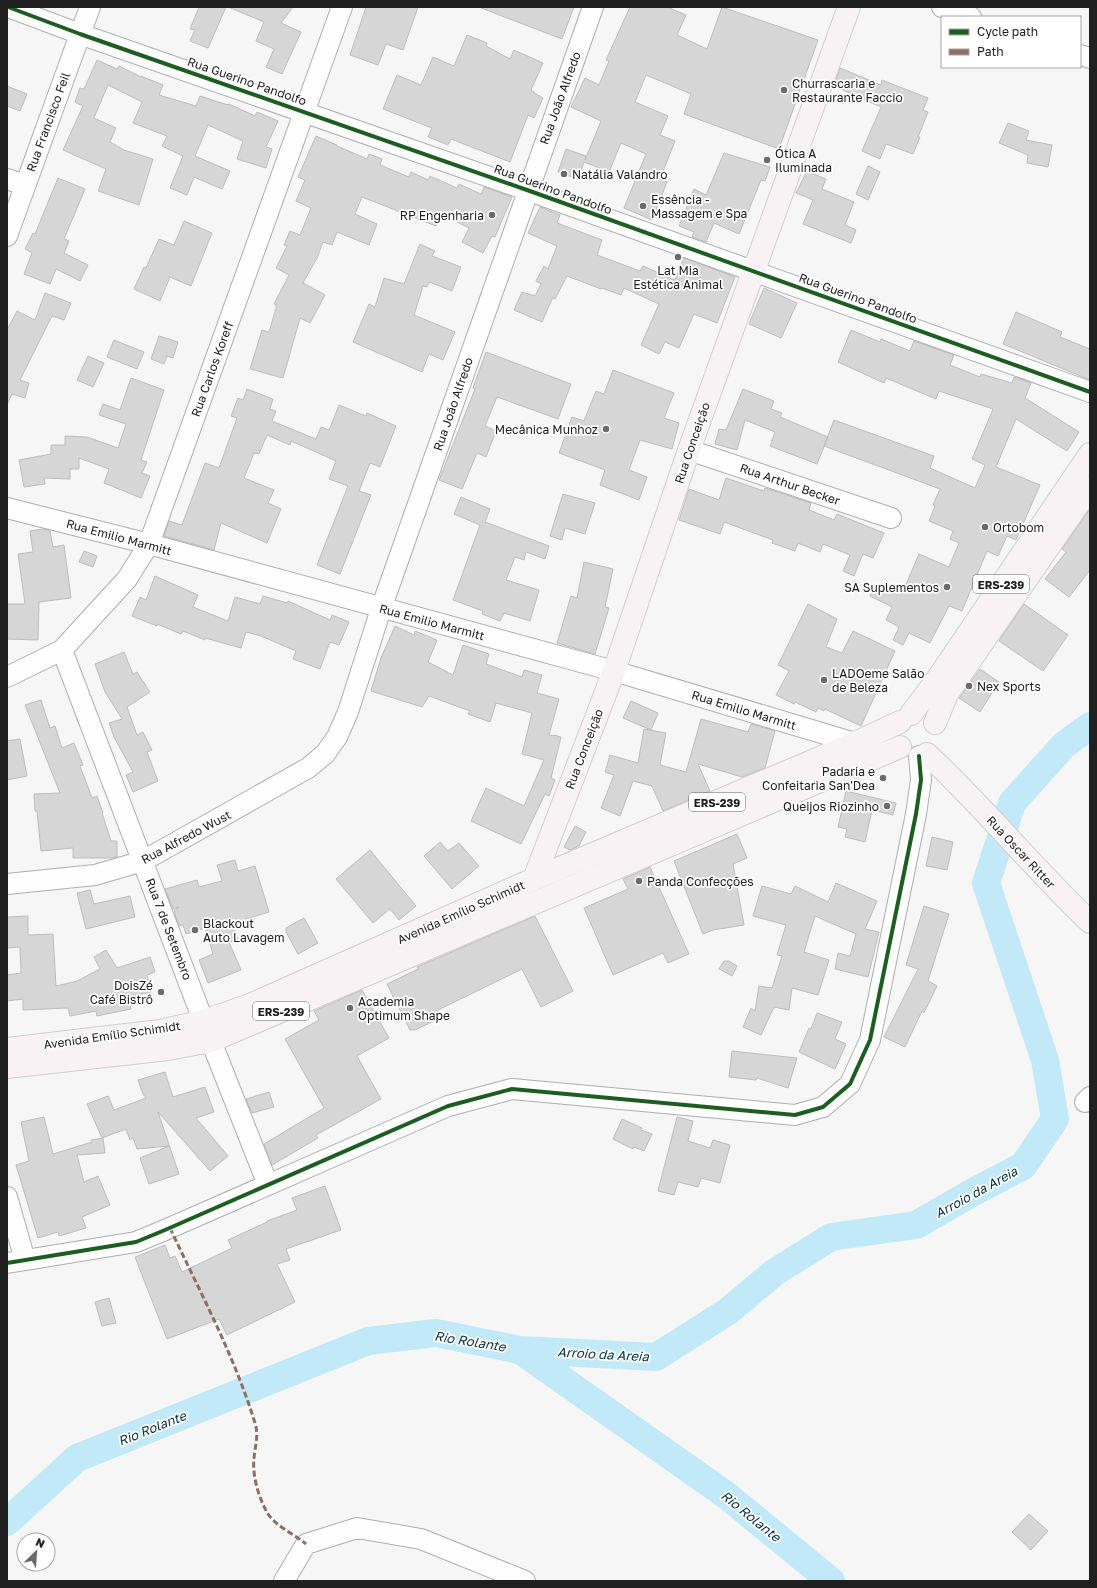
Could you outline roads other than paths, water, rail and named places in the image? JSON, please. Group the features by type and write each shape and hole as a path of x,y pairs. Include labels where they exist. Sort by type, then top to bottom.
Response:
{"main road":[{"name":"Rua Conceição","path":"534,879 614,671 689,450 849,7"},
{"name":"ERS-239","path":"905,718 936,681 1090,454"},
{"name":"ERS-239","path":"924,745 947,694 1090,487"},
{"path":"918,713 925,714 931,718 924,745 896,734 905,718 918,713"},
{"name":"Avenida Emílio Schimidt","path":"7,1067 168,1049 208,1031 541,900 749,800 905,718"},
{"name":"Avenida Emílio Schimidt","path":"7,1049 160,1031 208,1031 250,1005 534,879 749,800 924,745"},
{"name":"Rua Oscar Ritter","path":"924,745 957,783 1059,892 1090,922"},
{"path":"534,879 541,900"}],"street":[{"name":"Rua Guerino Pandolfo","path":"8,7 80,34 527,190 1090,392"},
{"name":"Rua Francisco Feil","path":"7,236 16,182 80,34 90,7"},
{"name":"Rua Carlos Koreff","path":"7,677 62,650 127,579 149,544 342,7"},
{"name":"Rua João Alfredo","path":"287,781 308,768 325,754 337,737 348,712 381,609 592,7"},
{"path":"942,7 968,16"},
{"name":"Rua Arthur Becker","path":"689,450 891,518"},
{"name":"Rua Emilio Marmitt","path":"7,508 149,544 381,609 614,671 855,743"},
{"name":"Rua 7 de Setembro","path":"62,650 268,1185"},
{"path":"7,1197 16,1262 136,1242 448,1106 512,1089 795,1115 823,1107 850,1084 870,1040 916,814 924,745"},
{"name":"Rua Alfredo Wust","path":"7,884 94,874 143,862 287,781"},
{"path":"284,1581 306,1544 357,1528 421,1539 525,1581"}],"waterway":[{"name":"Arroio da Areia","path":"520,1350 656,1357 727,1312 775,1272 831,1237 916,1225 1023,1166 1055,1119 1045,1060 986,883 1012,803 1064,745 1090,726"},
{"name":"Rio Rolante","path":"7,1522 77,1458 368,1341 436,1333 520,1350 726,1495 831,1581"}],"place":[{"name":"Churrascaria e Restaurante Faccio","path":"784,90"},
{"name":"Ótica A Iluminada","path":"767,160"},
{"name":"Natália Valandro","path":"564,174"},
{"name":"Essência - Massagem e Spa","path":"643,206"},
{"name":"RP Engenharia","path":"492,215"},
{"name":"Lat Mia Estética Animal","path":"678,257"},
{"name":"Mecânica Munhoz","path":"606,429"},
{"name":"Ortobom","path":"985,527"},
{"name":"SA Suplementos","path":"947,587"},
{"name":"LADOeme Salão de Beleza","path":"824,680"},
{"name":"Nex Sports","path":"969,686"},
{"name":"Padaria e Confeitaria San'Dea","path":"883,778"},
{"name":"Queijos Riozinho","path":"887,806"},
{"name":"Panda Confecções","path":"639,881"},
{"name":"Blackout Auto Lavagem","path":"195,930"},
{"name":"DoisZé Café Bistrô","path":"161,992"},
{"name":"Academia Optimum Shape","path":"350,1008"}]}
